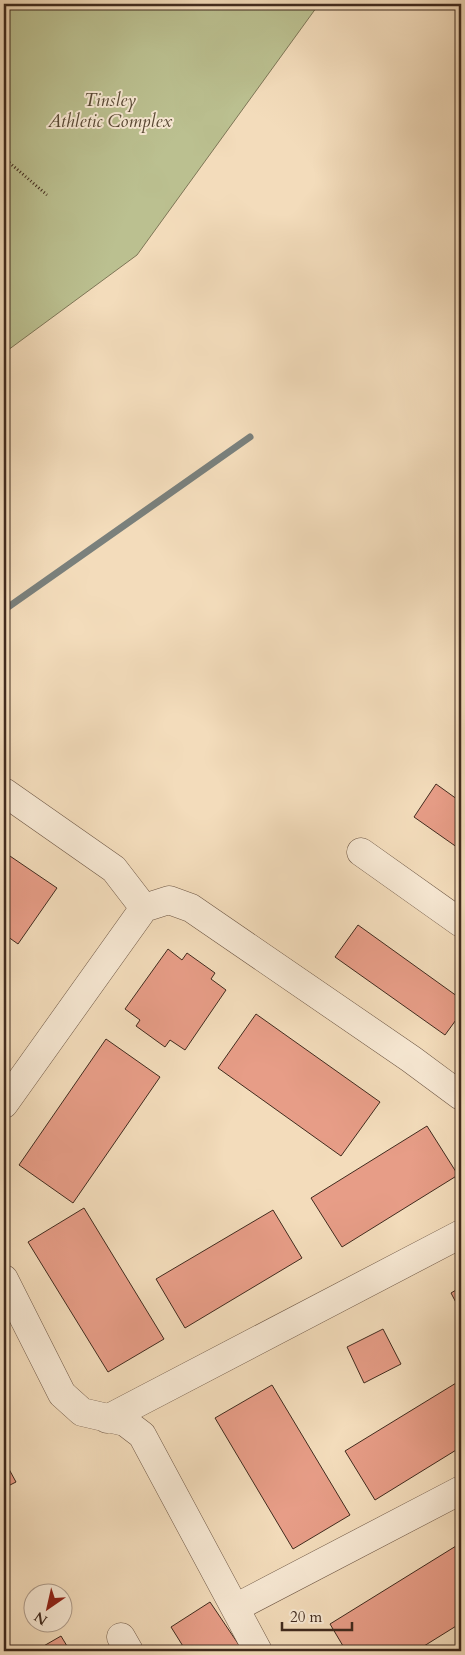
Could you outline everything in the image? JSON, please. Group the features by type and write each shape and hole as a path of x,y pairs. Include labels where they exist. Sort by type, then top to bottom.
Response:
{"street":[{"path":"4,792 114,868 144,908"},
{"path":"361,852 461,923"},
{"path":"4,1104 144,908 169,900 191,908 412,1059 461,1096"},
{"path":"107,1419 461,1234"},
{"path":"4,1279 62,1394 82,1412 125,1422 142,1435 258,1651"},
{"path":"235,1608 461,1490"}],"path":[{"path":"4,158 47,195"}],"green space":[{"name":"Tinsley Athletic Complex","path":"4,4 319,4 137,255 4,353"}],"building":[{"path":"436,784 461,802 461,850 414,817"},
{"path":"4,852 57,888 18,944 4,934"},
{"path":"358,925 461,999 461,1013 445,1035 335,957"},
{"path":"168,949 182,960 187,953 215,973 211,979 226,990 185,1050 170,1040 165,1047 136,1026 140,1020 125,1009"},
{"path":"256,1014 380,1102 341,1156 218,1068"},
{"path":"106,1039 160,1077 73,1203 19,1165"},
{"path":"427,1126 458,1175 342,1247 311,1198"},
{"path":"84,1208 164,1339 108,1372 28,1242"},
{"path":"273,1210 302,1258 185,1328 156,1279"},
{"path":"461,1287 461,1312 451,1293"},
{"path":"383,1329 401,1364 364,1383 347,1347"},
{"path":"461,1380 461,1447 375,1500 345,1451"},
{"path":"272,1385 350,1515 293,1549 215,1418"},
{"path":"4,1460 16,1482 4,1488"},
{"path":"4,1529 9,1531 4,1545"},
{"path":"456,1546 461,1555 461,1623 416,1651 346,1651 330,1624"},
{"path":"210,1602 243,1651 186,1651 171,1627"},
{"path":"61,1636 70,1651 35,1651"}],"waterway":[{"path":"4,610 250,437"}]}
